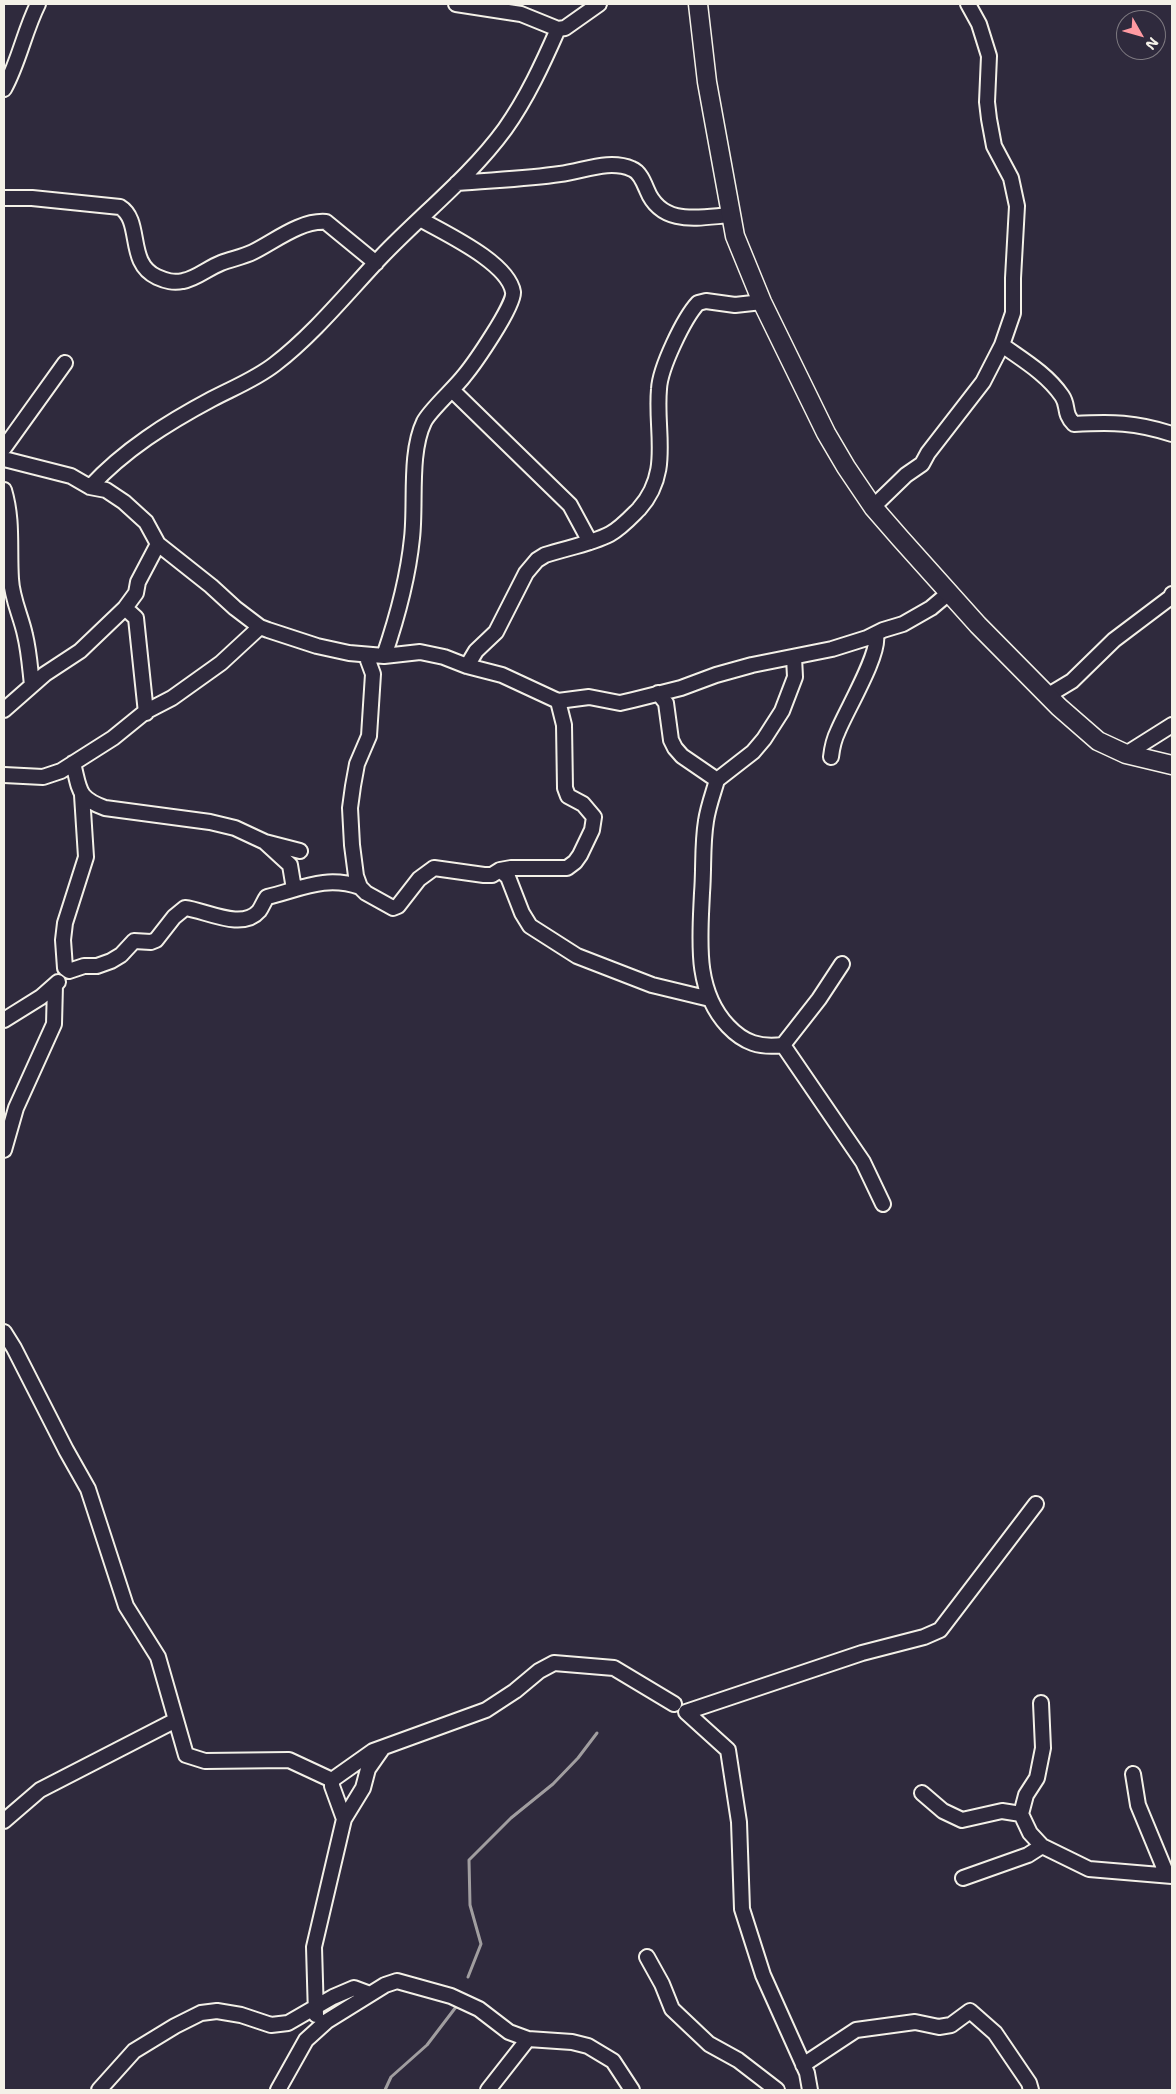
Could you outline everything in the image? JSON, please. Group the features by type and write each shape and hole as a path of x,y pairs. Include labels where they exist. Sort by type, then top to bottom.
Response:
{"main road":[{"path":"698,4 708,82 736,236 762,302 826,433 873,507 978,625 1047,696 1098,742 1126,754 1172,764"}],"street":[{"path":"4,90 12,75 23,46 27,27 38,4"},
{"path":"456,4 522,14 558,29 565,28 599,4"},
{"path":"873,507 906,475 922,464 928,453 983,382 1002,345 1013,313 1017,206 1011,178 994,146 987,102 989,56 979,24 968,4"},
{"path":"90,487 132,447 274,365 306,337 376,263 457,183 504,130 520,107 550,50 558,29"},
{"path":"457,183 561,174 592,167 612,165 633,169 643,180 651,199 659,208 680,218 731,215"},
{"path":"4,198 32,198 120,207 129,216 142,265 153,276 171,283 185,281 219,264 251,253 318,221 326,222 333,227 376,263"},
{"path":"384,656 398,615 412,538 414,492 420,434 425,420 465,376 507,312 513,296 513,290 500,269 479,253 420,219"},
{"path":"467,666 476,651 496,632 526,573 537,560 545,555 610,534 629,520 648,499 656,482 660,461 658,388 666,364 691,310 698,303 706,302 735,305 762,302"},
{"path":"1002,345 1034,367 1050,382 1062,396 1068,418 1074,424 1124,422 1172,434"},
{"path":"4,448 65,362"},
{"path":"452,390 570,505 590,542"},
{"path":"4,459 71,476 90,487 106,490 124,502 146,522 158,544 260,627 317,646 366,655 384,656 420,652 444,657 467,666 502,675 558,701 589,697 620,703 725,672 832,649 876,636 877,643 873,657 837,733 831,757"},
{"path":"4,490 8,505 11,533 10,578 12,592 26,635 32,685"},
{"path":"4,710 32,685 80,651 125,608 136,593 138,582 158,544"},
{"path":"867,638 883,630 903,624 931,608 950,592"},
{"path":"1047,696 1072,681 1114,640 1171,597 1172,594"},
{"path":"125,608 136,618 146,713"},
{"path":"4,775 43,777 62,771 221,663 260,627"},
{"path":"366,655 373,674 369,736 357,764 350,808 356,876 360,887 366,894 393,908 398,906 419,879 434,868 492,875 500,870 510,868 567,868 575,862 592,830 594,817 583,804 568,796 565,788 564,725 558,701"},
{"path":"794,657 795,677 782,711 753,752 717,780 705,823 700,924 704,984 718,1015 733,1031 748,1042 763,1047 783,1046 819,999 842,964"},
{"path":"658,693 666,702 671,740 675,748 682,756 717,780"},
{"path":"1126,754 1172,725"},
{"path":"69,971 65,968 63,940 65,923 86,857 82,795 73,763"},
{"path":"82,795 89,802 105,808 210,822 235,828 265,842 300,851"},
{"path":"265,842 290,865 294,889"},
{"path":"500,870 508,877 522,913 530,926 577,956 652,985 710,999"},
{"path":"4,1020 41,997 69,971 111,961 121,955 134,941 151,942 156,940 174,917 185,908 224,919 237,919 251,916 258,912 267,897 317,883 343,881 360,887"},
{"path":"4,1150 16,1108 54,1024 55,985"},
{"path":"783,1046 863,1162 883,1204"},
{"path":"4,1332 88,1489 126,1606 158,1657 186,1755 205,1761 289,1760 332,1780"},
{"path":"810,2090 804,2065 763,1975 742,1909 738,1822 728,1750 686,1712 862,1653 924,1637 940,1630 1036,1504"},
{"path":"332,1780 373,1751 486,1710 515,1691 538,1672 554,1663 614,1668 674,1704"},
{"path":"1041,1703 1043,1748 1037,1778 1026,1796 1021,1814 1030,1833 1042,1846 1090,1869 1170,1875 1138,1806 1133,1774"},
{"path":"4,1821 40,1790 176,1720"},
{"path":"314,2033 317,2008 314,1947 344,1819 363,1788 368,1769 382,1749"},
{"path":"332,1780 332,1786 344,1819"},
{"path":"922,1792 943,1811 962,1820 1002,1811 1021,1814"},
{"path":"963,1878 1028,1855 1042,1846"},
{"path":"647,1957 662,1984 672,2009 709,2044 738,2060 777,2090"},
{"path":"278,2090 306,2040 327,2021 370,1994 397,1981 442,1993 479,2009 509,2032 528,2039 572,2042 588,2046 613,2061 632,2090"},
{"path":"99,2090 134,2051 175,2026 201,2013 217,2011 233,2013 271,2025 288,2024 354,1988 370,1994"},
{"path":"804,2065 856,2030 915,2022 939,2028 951,2025 970,2011 995,2033 1029,2083 1031,2090"},
{"path":"488,2090 528,2039"}],"waterway":[{"path":"468,1977 481,1944 470,1905 469,1860 511,1818 553,1784 578,1758 597,1733"},
{"path":"385,2090 391,2077 427,2045 459,2003"}]}
